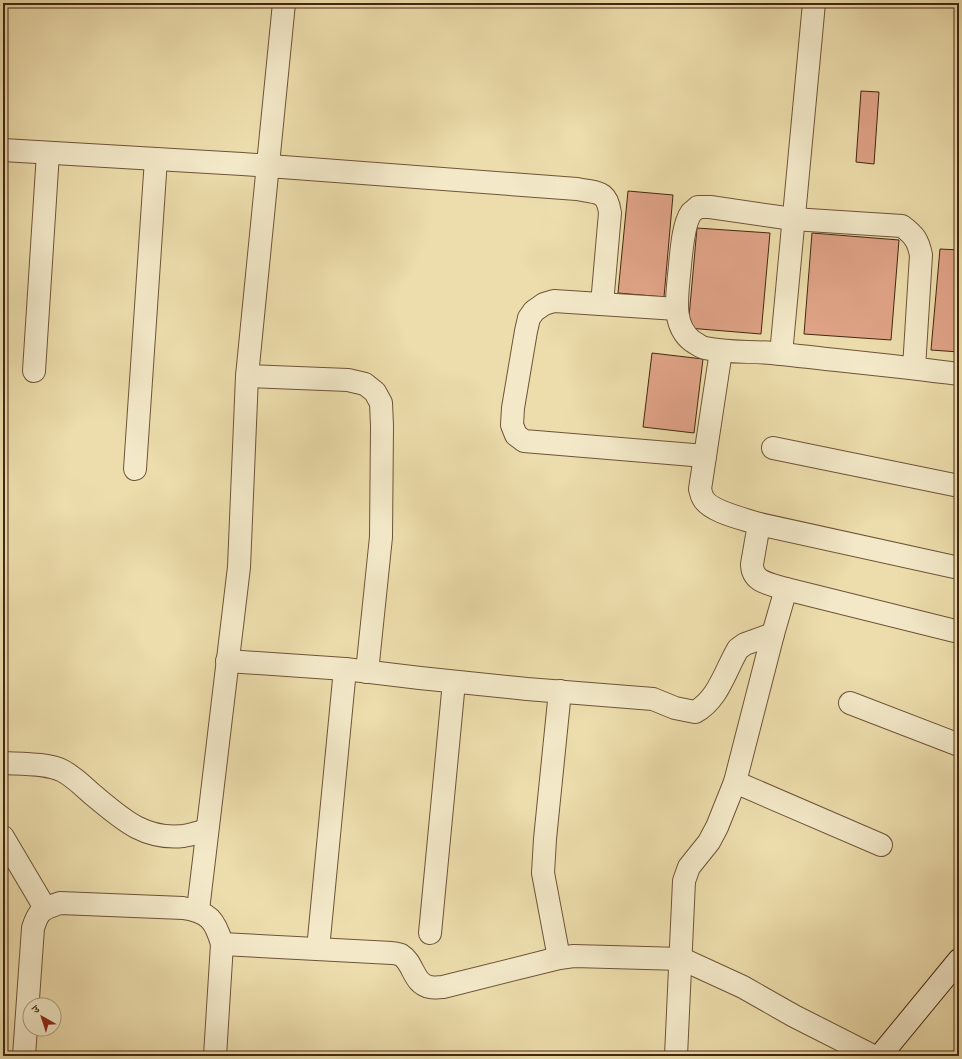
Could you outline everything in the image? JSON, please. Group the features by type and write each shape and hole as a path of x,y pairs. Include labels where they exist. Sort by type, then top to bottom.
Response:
{"street":[{"path":"198,910 239,567 247,376 284,3"},
{"path":"781,354 814,3"},
{"path":"3,150 267,166 577,189 603,195 608,202 610,213 602,304"},
{"path":"34,371 48,153"},
{"path":"135,468 156,159"},
{"path":"914,368 921,255 919,243 911,233 902,226 794,219 710,207 698,207 692,213 687,222 683,242 677,309 682,330 691,340 703,348 721,351 781,354 959,374"},
{"path":"677,309 554,301 544,304 534,310 529,318 526,331 513,408 512,425 516,435 524,441 705,456"},
{"path":"721,351 700,489 702,497 707,504 717,510 759,524 959,568"},
{"path":"247,376 348,380 365,384 375,392 381,403 381,537 367,672"},
{"path":"773,448 959,486"},
{"path":"759,524 752,570 754,576 758,580 786,589 959,632"},
{"path":"676,1056 682,959 684,881 689,867 709,842 717,827 735,782 786,589"},
{"path":"227,661 345,669 454,682 653,699 675,708 695,712 704,708 711,700 738,649 745,644 773,634"},
{"path":"318,949 345,669"},
{"path":"430,933 454,682"},
{"path":"559,958 543,873 560,691"},
{"path":"850,702 959,745"},
{"path":"3,763 33,764 62,770 120,818 141,830 169,837 185,836 207,830"},
{"path":"735,782 881,846"},
{"path":"3,837 45,908"},
{"path":"24,1056 33,928 37,916 45,908 60,903 183,908 198,910 210,919 218,929 222,944 216,1056"},
{"path":"222,944 392,953 401,955 407,960 415,977 422,984 430,987 443,987 559,958 574,956 682,959 743,987 794,1016 874,1056"},
{"path":"880,1056 959,960"}],"building":[{"path":"861,91 879,92 874,164 856,162"},
{"path":"628,191 673,195 664,297 618,293"},
{"path":"697,228 770,233 761,334 688,328"},
{"path":"812,233 899,240 891,340 804,334"},
{"path":"940,249 959,250 959,352 931,350"},
{"path":"652,353 703,359 694,433 643,427"}]}
